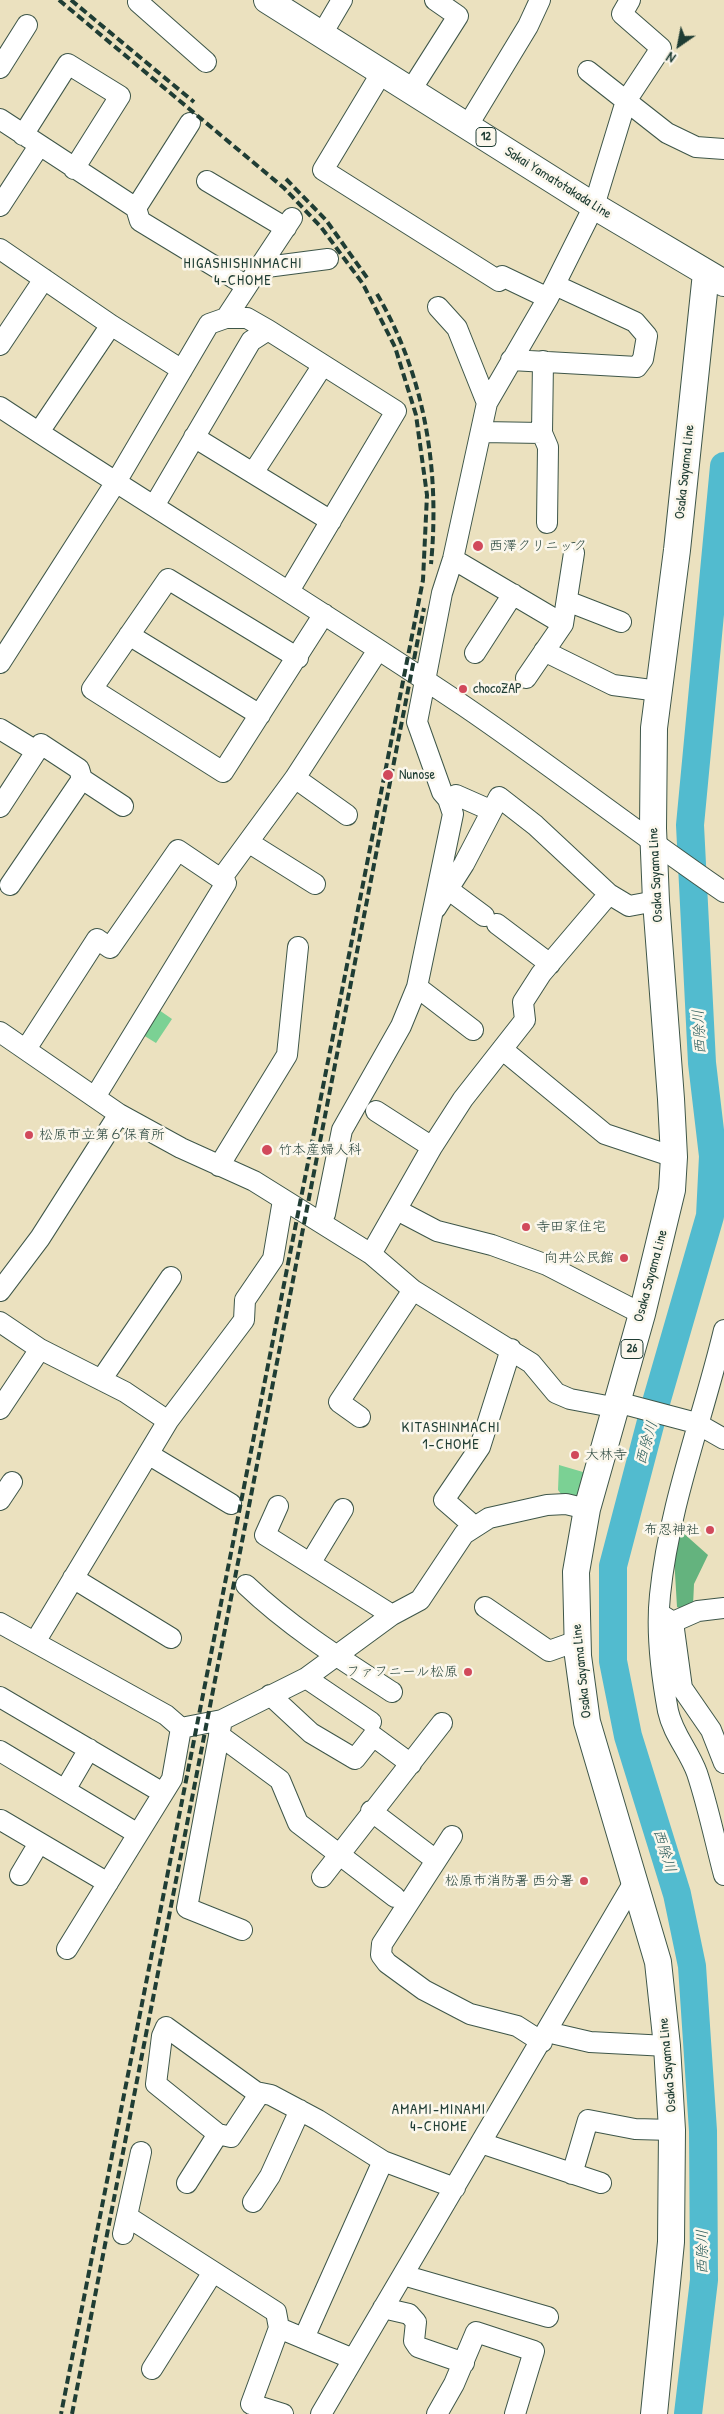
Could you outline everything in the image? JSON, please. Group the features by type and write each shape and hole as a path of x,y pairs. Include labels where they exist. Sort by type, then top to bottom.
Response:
{"main road":[{"name":"Sakai Yamatotakada Line","path":"267,0 594,206 715,278"},
{"name":"Osaka Sayama Line","path":"654,2414 671,2242 672,2130 666,2046 658,1962 587,1722 577,1641 576,1572 587,1508 620,1405 672,1190 674,1157 656,901 658,847 654,728 715,278"}],"street":[{"path":"139,0 206,62"},
{"path":"322,34 342,0"},
{"path":"411,90 458,16 434,0"},
{"path":"468,126 528,26 540,0"},
{"path":"324,1218 342,1130 401,1026 417,987 430,917 453,814 448,799 442,792 417,722 442,593 453,559 487,403 551,292 594,206 626,101 661,48 622,14 630,0"},
{"path":"0,68 27,25"},
{"path":"0,206 68,64 120,96 74,169"},
{"path":"588,71 667,133 696,148 724,149"},
{"path":"382,72 323,170 499,281 502,276 635,322 646,336 642,359 637,367 511,360"},
{"path":"0,119 136,208 140,221 247,286"},
{"path":"136,208 190,123"},
{"path":"207,182 289,223 226,318"},
{"path":"0,249 111,325 182,370"},
{"path":"259,268 328,259"},
{"path":"0,345 44,279"},
{"path":"438,307 457,328 487,403"},
{"path":"0,663 116,482 209,324 226,318 247,318 396,411 289,591"},
{"path":"39,432 111,325"},
{"path":"154,506 251,341 268,330"},
{"path":"543,361 542,433 548,447 548,523"},
{"path":"253,473 323,365"},
{"path":"0,407 289,591 464,706 658,847 724,892"},
{"path":"482,432 542,433"},
{"path":"194,437 331,521"},
{"path":"526,678 564,624 574,552"},
{"path":"453,559 564,624"},
{"path":"298,658 168,578 92,688 223,772 298,658 324,614"},
{"path":"475,653 512,594"},
{"path":"567,601 621,622"},
{"path":"129,635 260,715"},
{"path":"221,879 295,778 378,650"},
{"path":"544,651 613,685 659,691"},
{"path":"0,729 36,751"},
{"path":"0,807 40,744 78,769 82,778 123,806"},
{"path":"10,885 82,778"},
{"path":"295,778 347,815"},
{"path":"448,799 456,796 490,810"},
{"path":"430,917 449,890 499,796 535,825 609,894 629,906 656,901"},
{"path":"248,842 315,884"},
{"path":"26,1049 97,939 110,948 178,850 221,879 226,883 95,1097"},
{"path":"449,890 550,964"},
{"path":"371,1254 432,1147 463,1099 526,1020 523,1002 550,964 609,894"},
{"path":"219,1166 287,1055 298,947"},
{"path":"417,987 473,1030"},
{"path":"0,1032 119,1114 219,1166 254,1181 283,1200 324,1218 371,1254 413,1290 446,1312 478,1328 531,1363 556,1393 570,1399 607,1406 620,1405 698,1423 724,1438"},
{"path":"503,1050 605,1134 674,1157"},
{"path":"376,1111 432,1147"},
{"path":"0,1291 40,1238 119,1114"},
{"path":"35,1642 168,1421 244,1320 245,1300 273,1259 283,1200"},
{"path":"397,1210 437,1231 492,1245 547,1265 642,1314"},
{"path":"101,1380 171,1277"},
{"path":"360,1417 338,1402 413,1290"},
{"path":"0,1322 40,1349 126,1392 168,1421"},
{"path":"724,1330 721,1356 698,1423 666,1554 660,1596 667,1618 682,1688 711,1730 724,1763"},
{"path":"0,1409 40,1349"},
{"path":"474,1526 444,1500 480,1447 510,1349"},
{"path":"148,1454 231,1504"},
{"path":"0,1500 12,1482"},
{"path":"0,1623 166,1715 181,1728 220,1728 270,1695 306,1678 392,1615 420,1600 464,1534 474,1526 489,1518 547,1505 566,1504 587,1508"},
{"path":"278,1506 265,1536 311,1562 392,1615"},
{"path":"311,1562 343,1509"},
{"path":"73,1578 171,1638"},
{"path":"246,1585 276,1613 337,1657 392,1692"},
{"path":"485,1607 549,1651 577,1641"},
{"path":"667,1618 698,1611 724,1608"},
{"path":"667,1618 659,1645 669,1713 673,1726 697,1773 724,1875"},
{"path":"306,1678 370,1722"},
{"path":"270,1695 311,1733 355,1759 373,1736 411,1764"},
{"path":"0,1696 163,1793"},
{"path":"322,1877 371,1811 411,1764 442,1723"},
{"path":"67,1949 172,1779 181,1728"},
{"path":"220,1728 280,1780 298,1823 395,1897"},
{"path":"220,1728 187,1908 242,1930"},
{"path":"65,1790 89,1749"},
{"path":"0,1751 138,1834"},
{"path":"371,1811 429,1855"},
{"path":"4,1816 39,1843 108,1883"},
{"path":"452,1836 382,1944 381,1955 387,1963 424,1990 470,2014 516,2026 544,2037 590,2042 666,2046"},
{"path":"20,1875 39,1843"},
{"path":"321,2414 382,2308 456,2188 634,1882"},
{"path":"260,2093 231,2137 218,2134 156,2084 162,2036 166,2027 260,2093 271,2095 300,2110 383,2161 456,2188"},
{"path":"253,2202 270,2176 300,2110"},
{"path":"572,2174 588,2120 635,2130 672,2130"},
{"path":"187,2183 218,2134"},
{"path":"481,2144 601,2183"},
{"path":"140,2152 126,2225 213,2272 276,2312 278,2328 251,2404 283,2414"},
{"path":"304,2338 383,2161"},
{"path":"152,2369 213,2272"},
{"path":"403,2275 548,2317"},
{"path":"382,2308 409,2314 416,2322 414,2341 418,2347 464,2362"},
{"path":"278,2328 353,2359"},
{"path":"437,2414 464,2362 476,2332 534,2351 515,2414"}],"green space":[{"path":"159,1010 172,1019 156,1043 143,1035"},
{"path":"597,1430 579,1496 561,1494 558,1490 559,1465 583,1472"},
{"path":"681,1531 708,1555 694,1584 693,1606 681,1609 677,1607 674,1556"}],"waterway":[{"name":"西除川","path":"688,2414 704,2280 703,2131 692,1966 677,1894 628,1736 613,1661 613,1566 655,1406 710,1216 713,1156 702,1063 690,825 724,466"}],"railway":[{"path":"59,0 284,188 321,227 363,284 395,347 416,415 427,495 423,580 61,2414"},
{"path":"71,0 194,102"},
{"path":"286,179 326,220 368,279"},
{"path":"377,294 407,358 418,391 425,424 431,459 433,494 431,564"},
{"path":"72,2414 424,608"}],"place":[{"name":"西澤クリニック","path":"478,546"},
{"name":"chocoZAP","path":"463,689"},
{"name":"Nunose","path":"388,775"},
{"name":"松原市立第６保育所","path":"29,1135"},
{"name":"竹本産婦人科","path":"267,1150"},
{"name":"寺田家住宅","path":"526,1227"},
{"name":"向井公民館","path":"624,1258"},
{"name":"大林寺","path":"575,1455"},
{"name":"布忍神社","path":"710,1530"},
{"name":"ファフニール松原","path":"468,1672"},
{"name":"松原市消防署 西分署","path":"584,1881"}],"district":[{"name":"HIGASHISHINMACHI 4-CHOME","path":"243,272"},
{"name":"KITASHINMACHI 1-CHOME","path":"451,1436"},
{"name":"AMAMI-MINAMI 4-CHOME","path":"439,2118"}]}
